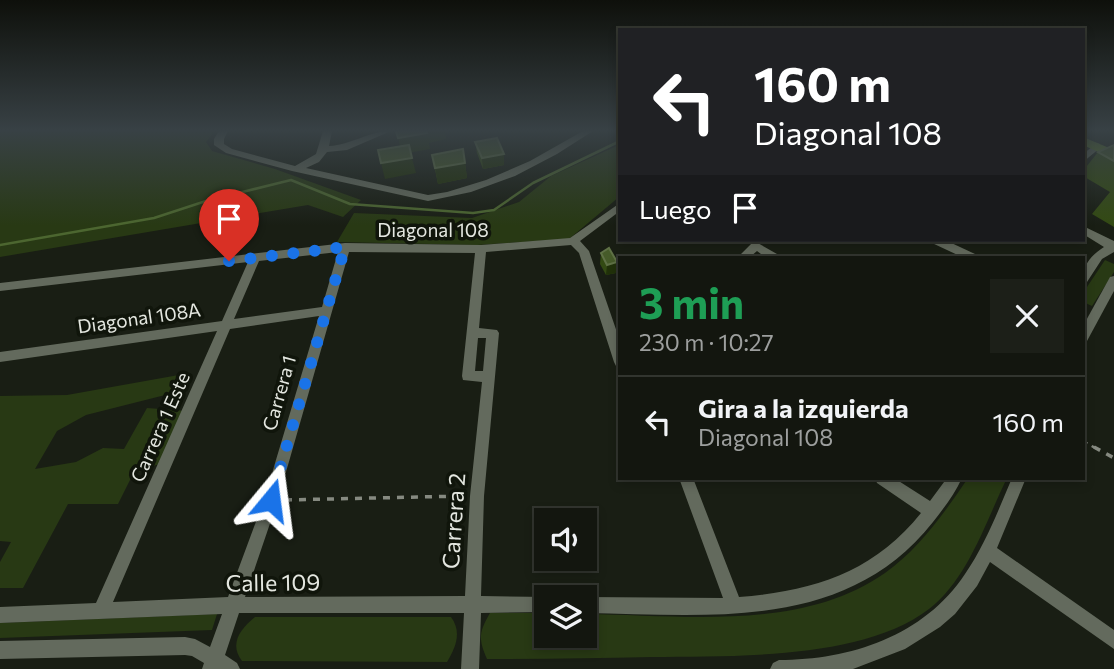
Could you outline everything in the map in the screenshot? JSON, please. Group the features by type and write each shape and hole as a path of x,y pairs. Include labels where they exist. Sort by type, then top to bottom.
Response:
{"street":[{"path":"272,162 407,195 441,197 488,183 528,162"},
{"path":"295,169 310,162"},
{"path":"618,207 573,241 584,251 618,359"},
{"path":"1085,230 1113,247 1098,256 1085,276"},
{"name":"Diagonal 108","path":"0,287 345,247 481,249 573,241"},
{"path":"940,242 969,256"},
{"path":"745,256 756,246 771,256"},
{"name":"Carrera 1","path":"213,664 271,500 324,311 345,247"},
{"name":"Carrera 2","path":"470,669 477,496 493,333 474,333 481,249"},
{"name":"Carrera 1 Este","path":"101,611 255,258"},
{"path":"1088,316 1114,280"},
{"name":"Diagonal 108A","path":"0,357 324,311"},
{"path":"687,480 734,606"},
{"path":"885,480 933,512"},
{"path":"597,604 734,606 807,596 847,582 887,559 933,512 954,480"},
{"path":"779,669 822,668 883,650 928,625 961,594 988,551 1018,480"},
{"path":"988,551 1114,640"},
{"name":"Calle 109","path":"0,615 233,606 534,604"},
{"path":"0,650 185,646 195,648 213,664 231,669"}],"path":[{"path":"1085,442 1114,458"},
{"path":"271,500 477,496"}],"green space":[{"path":"0,162 251,162 361,200 343,217 308,205 0,257"},
{"path":"581,162 618,162 618,198 569,239 477,245 337,242 354,213 472,218 519,202 551,176"},
{"path":"1105,260 1114,264 1114,272 1092,306 1085,303 1085,290"},
{"path":"190,373 181,391 86,415 57,431 35,469 76,462 103,448 124,449 147,408 187,411 159,464 133,474 118,504 68,504 23,588 0,588 0,562 11,542 0,541 0,396 67,395"},
{"path":"967,480 1006,480 965,566 943,597 901,626 869,638 796,652 757,655 487,659 481,641 490,613 534,613 534,648 597,648 597,614 740,616 779,612 816,604 852,592 885,573 920,541 941,517"},
{"path":"217,614 212,630 0,638 0,623"},
{"path":"255,617 451,617 457,639 447,662 242,661 236,643 245,627"}],"building":[{"path":"434,162 465,162 465,163 435,168"},
{"path":"609,248 617,262 607,265 601,253"}],"waterway":[{"path":"0,245 154,218 206,201 291,180 350,204 473,213 494,210 533,183 576,162"}],"route":[{"path":"229,261 345,247 324,311 271,500"}]}
